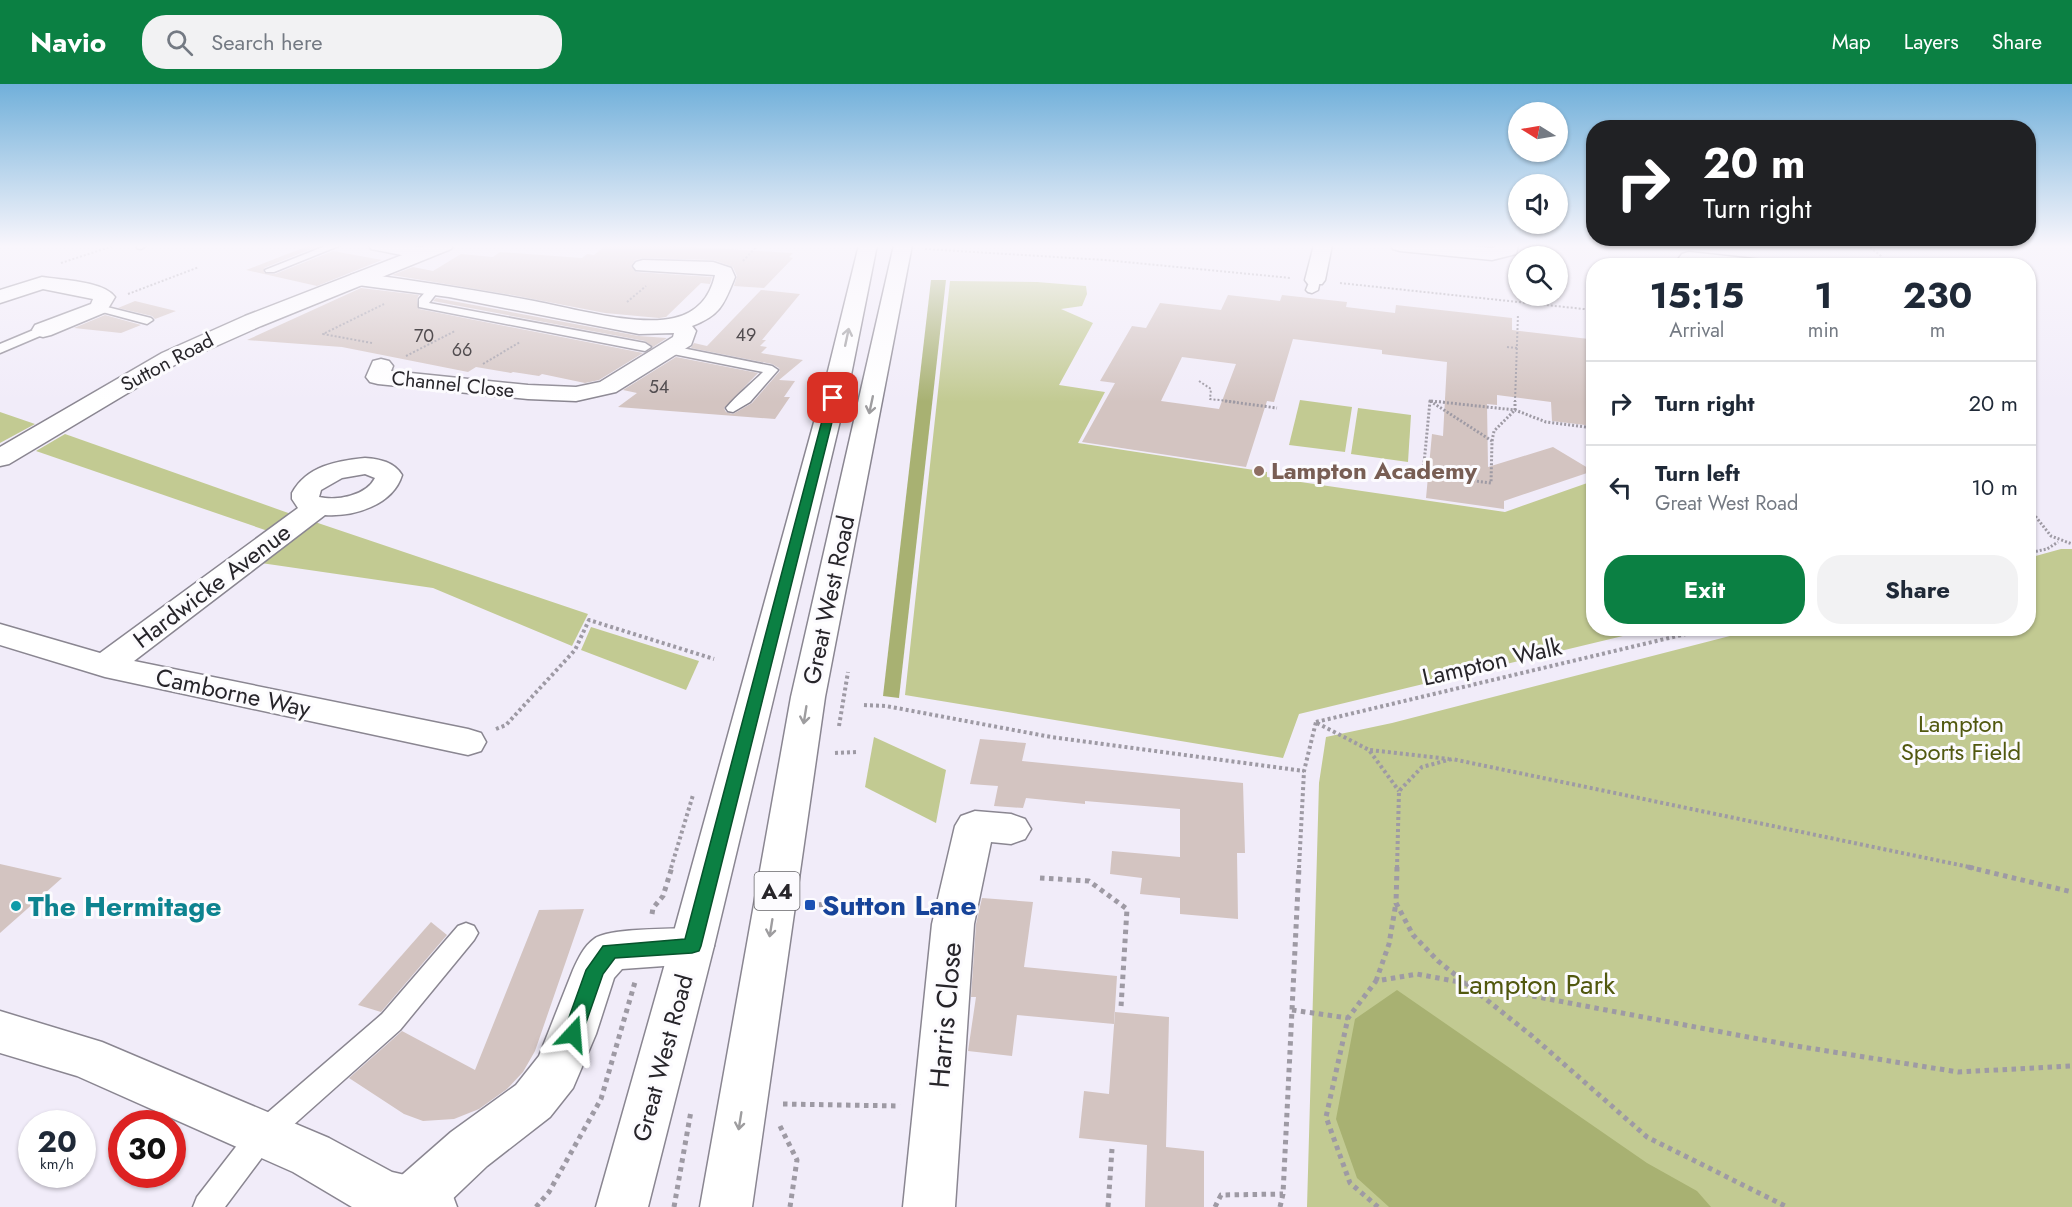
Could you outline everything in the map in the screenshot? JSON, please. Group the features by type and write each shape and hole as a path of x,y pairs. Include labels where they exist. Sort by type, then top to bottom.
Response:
{"main road":[{"path":"43,330 102,305 105,297"},
{"name":"Sutton Road","path":"0,458 170,358 224,333 312,297"},
{"path":"481,297 639,327 676,325 694,319 712,307 716,297"},
{"name":"Great West Road","path":"622,1207 692,946 839,375 856,297"},
{"name":"Great West Road","path":"726,1207 808,697 899,297"},
{"name":"Channel Close","path":"381,366 378,377 528,392 576,394 608,387 656,348 682,340 685,331 676,325"},
{"name":"Hardwicke Avenue","path":"105,666 319,506"},
{"name":"Camborne Way","path":"0,634 105,666 468,742"},
{"name":"Harris Close","path":"928,1207 953,924 975,826 1011,830"},
{"path":"0,1032 85,1057 311,1155 405,1204 469,1149 533,1101 556,1072 573,1034 595,970 610,951 692,946"}],"lane":[{"path":"426,297 423,305 772,370 745,399 733,408"},
{"path":"102,305 147,320"},
{"path":"0,349 43,330"},
{"path":"207,1207 262,1135 391,1022 466,933"}],"path":[{"path":"102,305 121,297"},
{"path":"606,320 626,297"},
{"path":"1452,297 1586,309"},
{"name":"Channel Close","path":"381,366 378,353 380,346 322,334 391,301"},
{"path":"1430,401 1423,474 1491,483 1494,431 1515,410 1518,314"},
{"path":"381,366 408,356 482,316"},
{"path":"475,369 544,328"},
{"path":"1507,347 1517,348"},
{"path":"1198,381 1211,389 1210,399 1277,408"},
{"path":"1430,401 1515,410 1546,422 1586,427"},
{"path":"1430,401 1492,441"},
{"path":"2036,518 2058,542 2072,544"},
{"path":"2036,551 2047,549 2058,542"},
{"path":"468,742 506,725 575,650 589,620 714,659"},
{"name":"Lampton Walk","path":"1316,722 1678,636"},
{"path":"864,705 886,706 1052,737 1304,771"},
{"path":"1280,1207 1304,771 1316,722 1369,750 1452,759 1952,863 2072,892"},
{"path":"1369,750 1399,791 1396,903 1389,944 1376,981 1347,1018 1326,1117 1350,1183 1378,1207"},
{"path":"835,753 856,752"},
{"path":"1399,791 1422,766 1452,759"},
{"path":"1040,878 1089,881 1127,909 1121,1007"},
{"path":"1396,903 1413,935 1438,962 1532,1035 1647,1137 1787,1207"},
{"path":"810,905 836,904"},
{"name":"Great West Road","path":"536,1207 549,1192 601,1099 639,970"},
{"path":"1376,981 1417,974 1801,1047 1958,1072 2072,1066"},
{"path":"1292,1010 1347,1018"},
{"path":"674,1207 693,1100"},
{"path":"783,1104 937,1106"},
{"path":"1108,1207 1112,1149"},
{"path":"790,1207 797,1160"},
{"path":"1215,1207 1221,1195 1282,1194"}],"green space":[{"path":"929,297 944,297 899,698 883,696"},
{"name":"Lampton Academy","path":"948,297 1086,297 1082,306 1061,309 1093,323 1059,385 1105,392 1078,443 1267,472 1267,477 1505,512 1586,483 1586,636 1623,636 1299,714 1283,758 905,695"},
{"path":"1300,400 1352,407 1345,452 1289,445"},
{"path":"1358,408 1411,415 1408,462 1351,454"},
{"path":"0,412 35,424 0,443"},
{"path":"65,434 294,515 268,531 36,451"},
{"path":"315,522 588,614 572,646 433,588 261,563"},
{"name":"Lampton Park","path":"2061,549 2072,549 2072,1207 1307,1207 1319,783 1326,737 1392,723 1730,636 2036,636 2036,556"},
{"path":"591,627 699,661 686,690 581,650"},
{"path":"874,737 946,770 936,823 865,787"},
{"path":"1397,990 1647,1163 1697,1191 1711,1207 1389,1207 1357,1178 1336,1119 1355,1019"}],"building":[{"path":"340,297 418,297 419,309 643,353 599,380 585,383 542,374 539,376 476,367 468,372 342,347 247,340"},
{"path":"524,297 686,297 666,317 605,313"},
{"path":"754,297 797,297 762,340 766,340 760,346 767,347 761,353 803,360 779,380 795,381 784,397 790,397 775,419 618,407 637,393 623,390 676,357 758,373 724,408 726,412 733,414 752,403 780,371 772,364 691,348 694,343 707,346"},
{"path":"1227,297 1280,301 1281,297 1304,297 1347,302 1346,307 1395,313 1396,305 1512,318 1512,330 1586,339 1586,425 1552,421 1551,402 1497,395 1497,405 1487,404 1488,467 1553,447 1586,467 1586,473 1504,501 1504,509 1426,498 1432,434 1443,436 1447,362 1382,354 1382,350 1293,339 1274,402 1267,401 1246,467 1082,442 1115,383 1100,381 1132,326 1146,328 1160,303 1221,310","holes":["1182,357 1236,364 1219,409 1161,401"]},
{"path":"436,298 639,336 667,338 653,347 645,341 433,301"},
{"path":"135,301 176,311 155,319 152,316 118,308"},
{"path":"105,315 141,325 121,333 74,328"},
{"path":"980,739 1026,743 1022,761 1243,783 1245,853 1237,853 1238,919 1180,914 1180,898 1140,894 1142,878 1110,874 1112,851 1180,857 1180,809 1026,798 1023,808 994,806 998,786 970,784"},
{"name":"The Hermitage","path":"0,864 62,878 0,933"},
{"path":"982,898 1033,902 1024,967 1117,976 1114,1024 1017,1015 1012,1056 968,1051 976,997 971,997 976,924"},
{"path":"584,909 535,1051 523,1072 507,1089 479,1109 454,1119 423,1121 404,1114 349,1078 402,1031 475,1070 539,910"},
{"path":"431,922 447,935 381,1012 358,1005"},
{"path":"1115,1012 1169,1017 1166,1147 1204,1151 1204,1207 1145,1207 1147,1145 1079,1138 1084,1091 1109,1094"}],"place":[{"name":"Lampton Academy","path":"1259,471"},
{"name":"Sutton Lane","path":"810,905"},
{"name":"The Hermitage","path":"16,906"}],"route":[{"path":"573,1034 595,970 610,951 692,946 833,398"}],"park label":[{"name":"Lampton Sports Field","path":"1961,738"}]}
